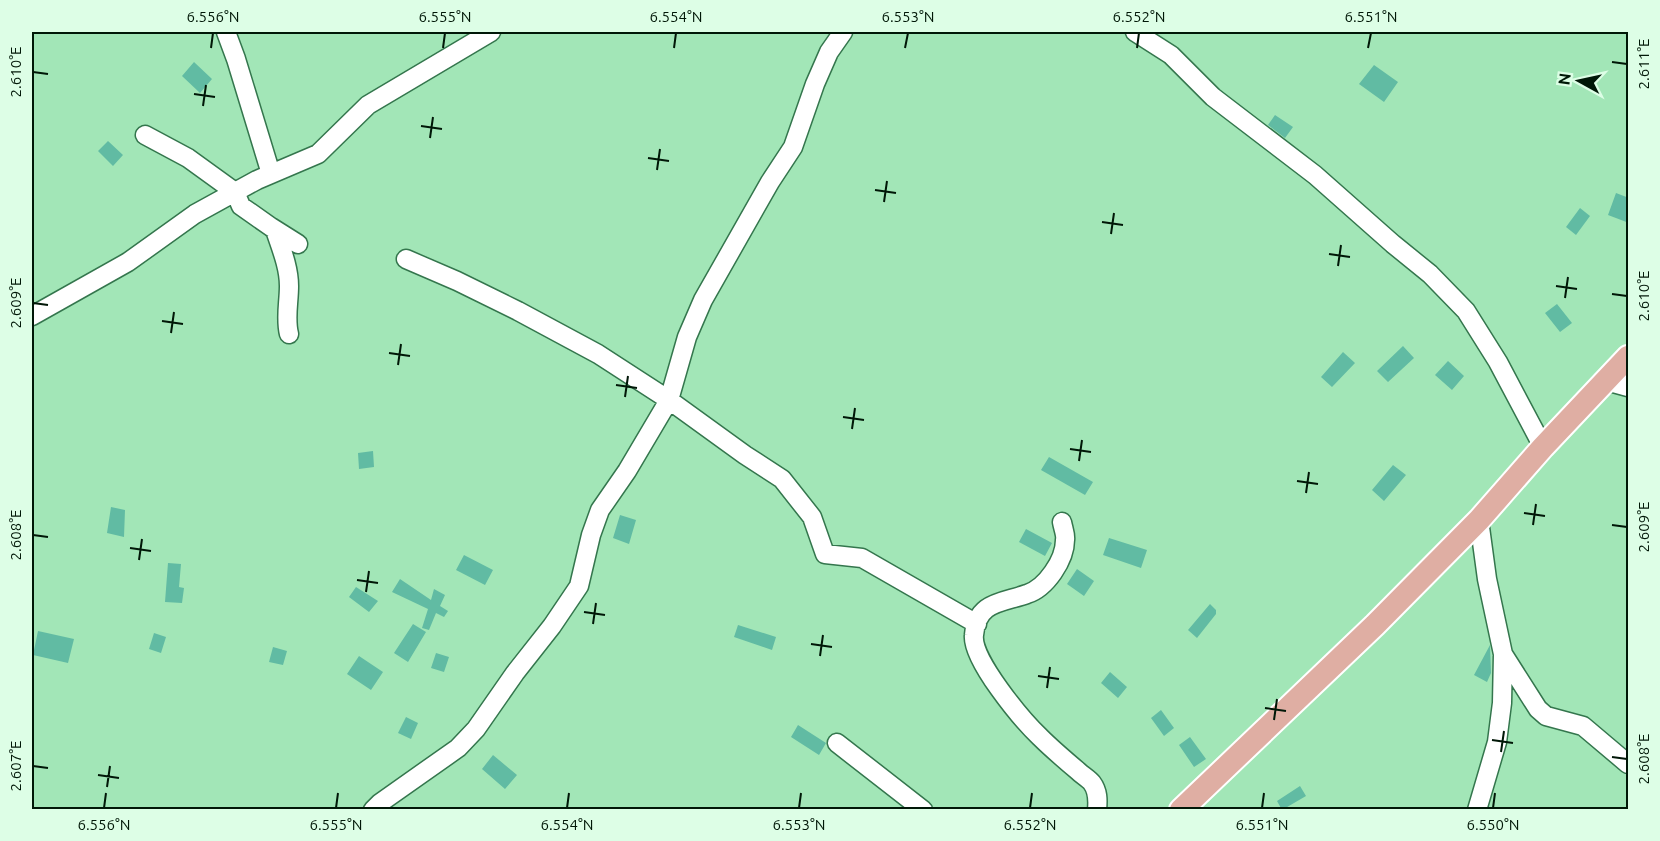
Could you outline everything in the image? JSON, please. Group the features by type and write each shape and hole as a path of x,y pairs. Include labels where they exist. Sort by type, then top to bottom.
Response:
{"main road":[{"path":"1181,810 1375,625 1479,520 1543,447 1629,357"}],"street":[{"path":"226,32 271,174"},
{"path":"32,316 128,262 195,214 271,174 318,154 368,105 491,32"},
{"path":"373,810 380,802 458,748 476,729 579,586 591,535 600,510 633,461 669,399 687,337 703,300 759,200 793,147 814,84 829,52 843,32"},
{"path":"1135,32 1171,55 1213,98 1315,175 1430,274 1466,311 1498,362 1543,447"},
{"path":"145,135 188,158 236,192 241,206 298,243"},
{"path":"275,230 289,284 286,324 289,334"},
{"path":"406,259 518,311 598,354 669,399 782,479 812,517 825,554 862,558 977,624"},
{"path":"1606,381 1629,387"},
{"path":"1477,810 1497,742 1502,703 1503,654 1487,579 1479,520"},
{"path":"1062,522 1066,540 1063,552 1054,570 1042,586 1028,594 1008,598 988,606 979,616 974,636 981,659 996,685 1039,736 1092,783 1098,797 1097,810"},
{"path":"1503,654 1538,709 1546,716 1583,726 1629,764"},
{"path":"837,743 923,810"}],"building":[{"path":"194,62 212,79 200,93 182,76"},
{"path":"1374,65 1398,82 1384,102 1359,84"},
{"path":"1275,115 1293,127 1285,138 1268,125"},
{"path":"108,141 123,155 113,166 98,151"},
{"path":"1616,193 1629,198 1629,223 1608,215"},
{"path":"1580,208 1590,216 1576,235 1566,227"},
{"path":"1557,304 1572,323 1560,332 1545,313"},
{"path":"1403,346 1414,358 1388,382 1377,371"},
{"path":"1343,352 1355,363 1332,387 1321,377"},
{"path":"1448,361 1464,376 1452,390 1435,375"},
{"path":"373,451 374,467 359,469 358,453"},
{"path":"1049,457 1093,482 1085,495 1041,470"},
{"path":"1393,465 1406,475 1384,501 1372,490"},
{"path":"111,507 125,510 124,537 107,533"},
{"path":"620,515 636,520 629,544 613,538"},
{"path":"1026,529 1052,543 1045,556 1019,542"},
{"path":"1109,538 1147,550 1141,568 1103,555"},
{"path":"464,555 493,570 485,585 456,570"},
{"path":"168,563 181,564 179,587 184,588 182,603 165,602"},
{"path":"1077,569 1094,581 1084,596 1067,584"},
{"path":"400,579 431,600 434,589 445,595 440,606 448,611 444,617 436,613 429,630 422,628 428,609 392,592"},
{"path":"356,587 378,601 369,612 349,597"},
{"path":"1210,604 1216,610 1216,614 1197,638 1188,630"},
{"path":"413,624 426,632 408,662 394,653"},
{"path":"738,625 776,637 772,650 734,637"},
{"path":"38,631 74,639 68,663 33,655"},
{"path":"154,633 166,637 161,653 149,649"},
{"path":"1490,645 1491,673 1487,682 1474,675"},
{"path":"273,647 287,651 283,665 269,662"},
{"path":"436,653 449,657 444,672 431,668"},
{"path":"359,656 383,672 371,690 347,674"},
{"path":"1110,672 1127,687 1118,698 1101,683"},
{"path":"1161,710 1174,728 1164,736 1151,718"},
{"path":"406,717 418,723 411,739 398,733"},
{"path":"798,725 826,743 819,755 791,737"},
{"path":"1190,737 1206,759 1194,767 1179,745"},
{"path":"493,755 517,775 505,789 482,769"},
{"path":"1300,786 1306,796 1282,810 1277,801"}]}
